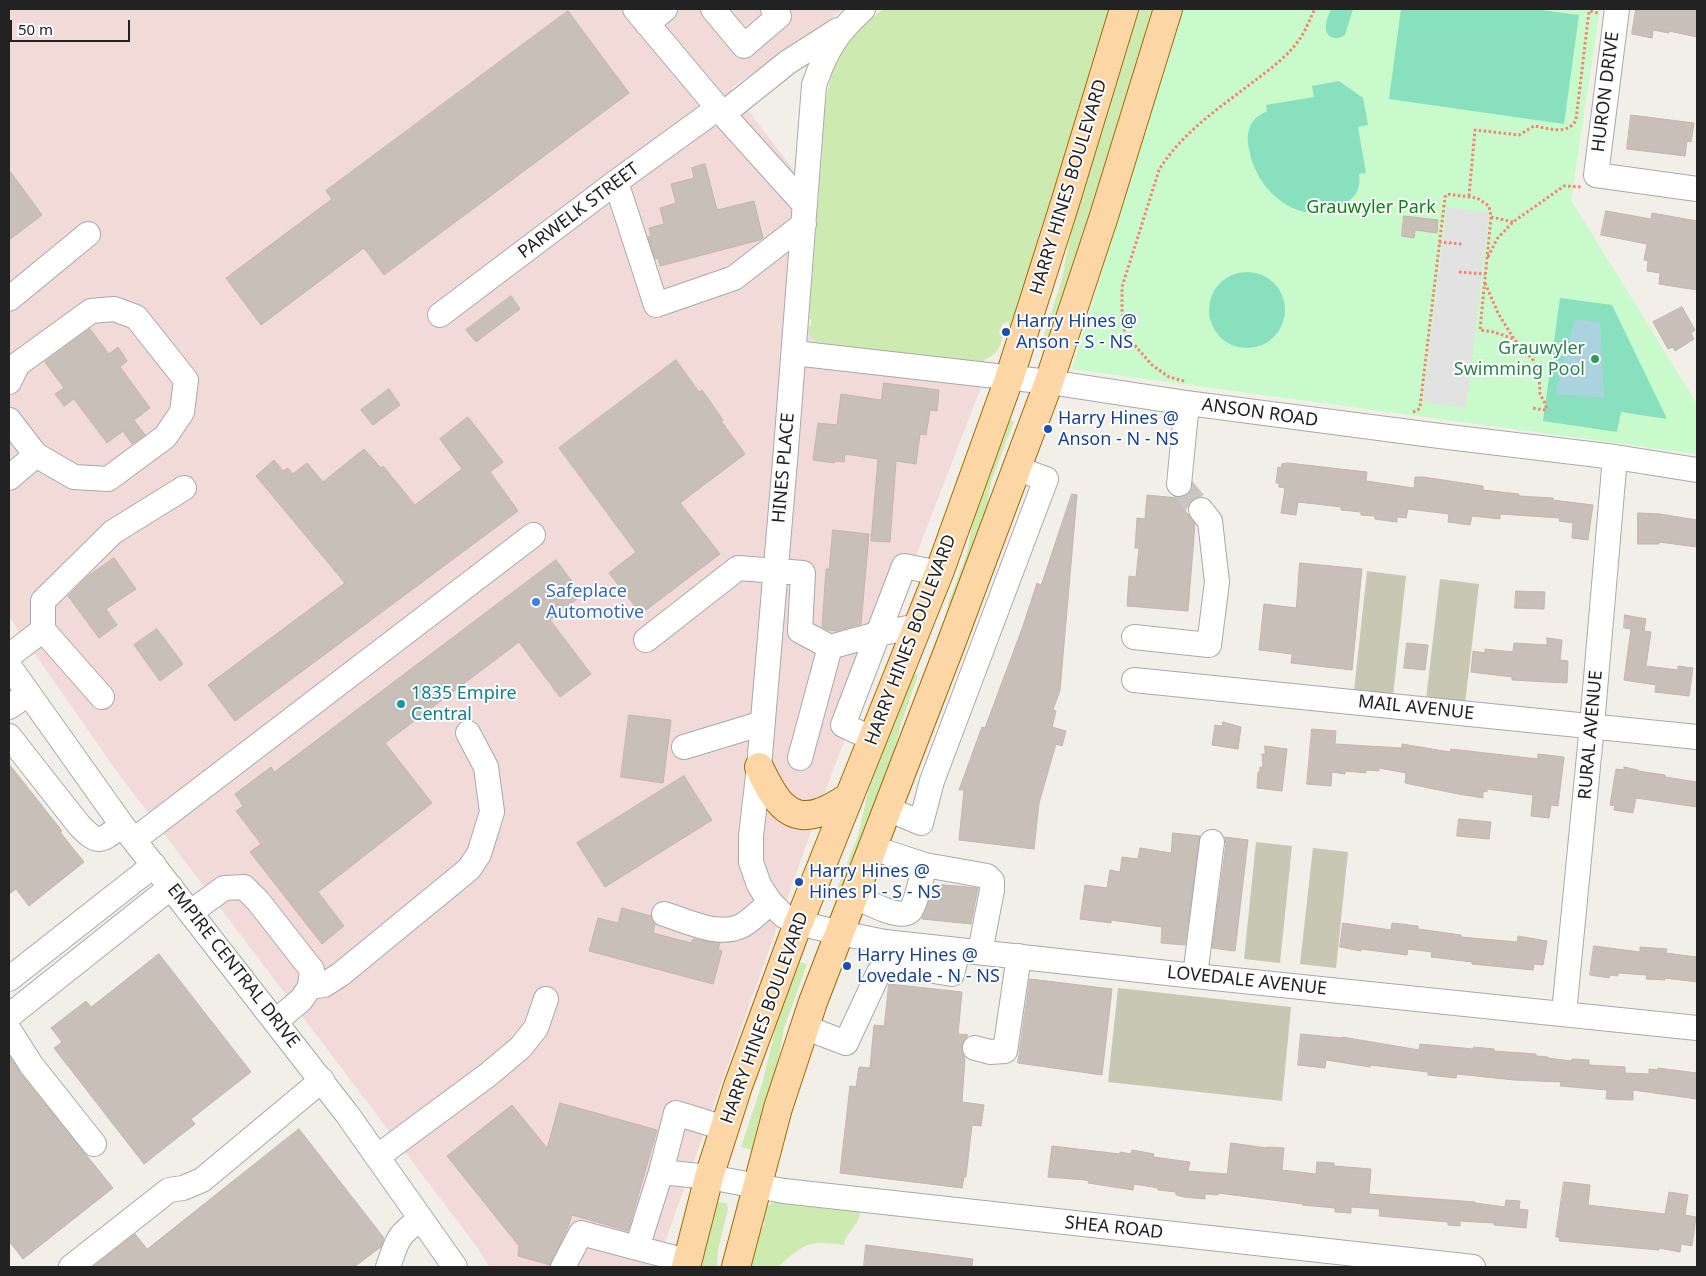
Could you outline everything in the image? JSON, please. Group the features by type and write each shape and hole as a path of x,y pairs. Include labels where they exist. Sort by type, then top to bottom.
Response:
{"main road":[{"name":"HARRY HINES BOULEVARD","path":"686,1264 709,1177 745,1067 799,923 939,573 1009,379 1124,9"},
{"path":"736,1267 778,1108 804,1027 1018,469 1107,206 1168,9"},
{"path":"918,626 952,641"},
{"path":"759,767 772,793 782,807 800,815 809,816 822,812 849,797"}],"street":[{"path":"616,182 656,305 734,278 805,215 641,16 666,9"},
{"path":"714,9 744,46 779,16 773,9"},
{"name":"HINES PLACE","path":"799,923 784,916 770,902 759,885 751,862 751,836 763,723 814,85 824,57 844,27 863,9"},
{"name":"HURON DRIVE","path":"1590,181 1617,12"},
{"path":"721,111 788,62 844,27"},
{"name":"PARWELK STREET","path":"440,315 616,182 721,111"},
{"path":"1590,181 1697,189"},
{"path":"9,299 88,234"},
{"path":"9,382 18,364 91,311 114,309 136,317 186,380 182,412 165,438 108,479 74,477 36,455 9,420"},
{"name":"ANSON ROAD","path":"794,353 1009,379 1187,393 1440,436 1615,457 1697,470"},
{"path":"1179,484 1187,393"},
{"path":"9,478 36,455"},
{"name":"RURAL AVENUE","path":"1564,1013 1592,725 1615,457"},
{"path":"888,810 921,823 937,768 1046,479 1018,469"},
{"path":"102,697 43,630 43,601 113,532 184,488"},
{"path":"1134,637 1209,645 1217,582 1210,521 1200,510"},
{"path":"993,533 1022,542"},
{"path":"9,736 79,825 90,836 98,840 128,833 533,535"},
{"path":"843,725 904,566 939,573"},
{"path":"646,640 738,568 804,573 800,631 830,647 877,634 918,626"},
{"path":"976,579 1004,589"},
{"path":"9,656 43,630"},
{"path":"952,641 980,653"},
{"path":"800,758 830,647"},
{"name":"EMPIRE CENTRAL DRIVE","path":"9,666 18,701 154,865 322,1080 420,1219 444,1264"},
{"name":"MAIL AVENUE","path":"1134,680 1697,737"},
{"path":"927,706 956,717"},
{"path":"684,747 763,723"},
{"path":"808,727 843,725 873,739"},
{"path":"310,987 324,985 341,974 469,869 480,854 492,812 486,767 468,733"},
{"path":"908,757 937,768"},
{"path":"1195,976 1212,842"},
{"path":"804,1027 846,1043 879,972 890,964 952,974 969,951 992,890 992,881 987,876 925,865 873,848"},
{"path":"10,974 154,865"},
{"path":"854,896 897,914 906,913 910,911 914,901 925,865"},
{"path":"9,1016 171,887"},
{"path":"190,912 224,888 244,887 258,901 312,970 310,987 301,1000 276,1021"},
{"path":"664,914 711,929 729,931 744,925 770,902"},
{"name":"LOVEDALE AVENUE","path":"799,923 885,942 1697,1028"},
{"path":"885,942 881,960 885,968"},
{"path":"974,1048 990,1052 1005,1051 1019,956"},
{"path":"377,1157 489,1074 522,1047 536,1028 546,999"},
{"path":"9,1030 32,1066 94,1144"},
{"path":"71,1267 169,1190 183,1188 202,1180 322,1080"},
{"path":"637,1248 661,1172 676,1113 724,1128"},
{"name":"SHEA ROAD","path":"661,1172 709,1177 784,1191 1473,1267"},
{"path":"388,1267 397,1240 403,1232 420,1219"},
{"path":"563,1267 581,1233 686,1264"}],"path":[{"path":"1187,393 1169,376 1152,365 1125,334 1123,319 1122,287 1159,170 1168,155 1184,138 1271,68 1289,51 1301,37 1315,9"},
{"path":"1469,196 1475,130 1519,135 1534,126 1563,130 1569,129 1576,120 1589,11 1617,12"},
{"path":"1487,260 1497,239 1513,222 1564,186 1590,181"},
{"path":"1404,411 1414,412 1420,407 1445,196 1450,193 1477,198 1489,206 1491,217 1480,330 1494,332 1514,339"},
{"path":"1491,217 1513,222"},
{"path":"1439,242 1462,244"},
{"path":"1459,272 1485,274"},
{"path":"1484,281 1498,313 1514,339 1533,360 1540,372 1540,394 1546,405 1546,410 1532,408"}],"shaded area":[{"path":"9,9 843,9 731,88 818,202 808,328 812,339 817,342 990,364 832,773 656,1267 489,1267 477,1247 118,773 9,617"},
{"path":"1447,207 1489,213 1466,408 1423,402"},
{"path":"1367,571 1406,576 1393,696 1354,691"},
{"path":"1440,579 1479,584 1465,704 1426,699"},
{"path":"1256,842 1292,846 1280,963 1244,959"},
{"path":"1313,848 1348,852 1336,968 1300,964"},
{"path":"1118,988 1291,1007 1282,1101 1108,1082"}],"green space":[{"path":"883,9 1114,9 1011,326 1006,321 1005,324 1003,323 999,333 1004,335 1001,344 995,353 984,360 985,364 816,342 811,337 809,331 808,326 811,326 811,319 809,318 825,106 831,77 836,63 847,44 861,28"},
{"path":"1140,9 1156,9 1048,346 1041,345 1062,279 1072,226"},
{"name":"Grauwyler Park","path":"1183,9 1600,9 1571,200 1697,404 1697,454 1072,369"},
{"path":"1331,9 1353,9 1345,35 1342,37 1335,38 1327,33 1326,23"},
{"path":"1401,9 1534,9 1579,15 1564,124 1389,99"},
{"path":"1339,81 1363,98 1368,125 1358,127 1366,173 1359,174 1357,191 1346,203 1330,211 1314,213 1299,210 1284,203 1261,180 1253,165 1249,149 1249,130 1255,119 1267,111 1266,105 1314,97 1312,86"},
{"path":"1247,272 1262,275 1274,283 1282,295 1285,310 1282,325 1274,337 1262,345 1247,348 1232,345 1220,337 1212,325 1209,310 1212,295 1220,283 1232,275"},
{"name":"Grauwyler Swimming Pool","path":"1560,298 1612,305 1667,419 1621,412 1617,432 1543,421"},
{"path":"1007,419 1014,421 991,482 985,518 954,607 948,604 967,553 974,513"},
{"path":"912,672 918,675 901,724 887,779 841,896 835,894 858,836 873,775"},
{"path":"800,962 807,964 784,1028 777,1066 752,1150 741,1147 763,1081 776,1026"},
{"path":"720,1202 727,1204 728,1209 718,1250 717,1267 698,1267 716,1204"},
{"path":"774,1202 798,1203 798,1206 805,1207 806,1204 857,1210 860,1213 844,1245 814,1244 794,1253 778,1267 749,1267 760,1228 763,1228 765,1221 762,1221 764,1212"}],"water":[{"path":"1575,319 1600,322 1604,398 1555,394"}],"building":[{"path":"1636,9 1697,9 1697,37 1669,31 1669,33 1653,30 1652,38 1632,34"},
{"path":"568,11 629,93 384,275 364,248 261,325 226,278 332,199 326,191"},
{"path":"1631,115 1694,123 1691,142 1687,141 1685,156 1627,149"},
{"path":"705,164 717,210 754,201 763,238 660,266 658,258 655,259 648,237 651,236 649,228 664,224 660,208 676,203 671,184 694,178 692,168"},
{"path":"9,170 42,215 9,240"},
{"path":"1606,211 1651,219 1652,213 1697,221 1697,290 1659,284 1660,273 1647,271 1648,261 1644,260 1647,244 1601,235"},
{"path":"1404,216 1438,220 1437,233 1415,230 1414,238 1402,236"},
{"path":"511,296 520,309 476,342 466,330"},
{"path":"1682,307 1695,330 1691,333 1694,339 1675,351 1673,347 1668,349 1653,322"},
{"path":"90,329 109,354 118,347 127,361 120,367 150,408 134,420 145,435 132,444 123,431 107,443 74,399 64,406 55,394 64,388 45,362"},
{"path":"676,360 699,392 702,390 723,420 721,421 745,454 680,503 720,554 641,614 609,573 636,552 559,448"},
{"path":"884,383 939,390 937,411 930,410 926,435 920,434 916,464 896,461 890,542 871,541 878,459 845,454 844,462 835,461 834,463 813,460 818,423 837,425 841,394 881,400"},
{"path":"389,389 400,405 373,425 361,410"},
{"path":"468,417 503,462 490,472 518,511 235,721 208,685 345,583 256,476 274,460 283,471 288,468 293,474 307,463 323,482 364,449 381,468 383,466 415,505 462,469 440,439"},
{"path":"1288,463 1367,472 1366,481 1414,488 1415,477 1423,477 1483,486 1483,490 1519,494 1519,496 1553,498 1553,500 1593,505 1588,540 1572,538 1573,523 1559,521 1560,518 1500,514 1500,519 1472,516 1470,525 1448,522 1449,514 1408,509 1406,518 1397,517 1397,522 1375,519 1375,516 1361,515 1361,512 1341,510 1341,507 1298,502 1296,515 1281,513 1285,488 1279,487 1279,483 1276,483 1278,467 1281,468 1282,464"},
{"path":"1193,485 1201,495 1192,500 1184,509 1195,524 1188,611 1127,606 1129,576 1136,577 1139,548 1135,548 1137,518 1145,519 1147,495 1184,497 1190,492"},
{"path":"1072,494 1077,495 1060,690 1053,710 1056,711 1052,727 1066,731 1062,746 1056,744 1039,803 1034,849 959,840 964,790 959,790 982,727 985,728 1037,583 1041,585"},
{"path":"1638,513 1660,514 1697,520 1697,547 1659,542 1659,544 1638,544"},
{"path":"833,530 869,534 861,624 836,631 822,627 826,569 829,569"},
{"path":"114,558 136,589 106,609 117,625 99,638 68,596 87,577"},
{"path":"556,560 582,595 550,620 591,674 560,697 519,642 385,743 432,803 318,892 344,926 322,944 250,852 261,844 236,811 243,806 235,794 271,767 274,772"},
{"path":"1300,563 1362,569 1352,670 1291,663 1292,654 1259,650 1264,604 1296,608"},
{"path":"1516,591 1545,592 1544,609 1515,608"},
{"path":"1625,615 1646,619 1644,631 1651,632 1646,666 1678,670 1678,666 1693,668 1689,696 1655,692 1656,685 1624,680 1631,629 1624,628"},
{"path":"157,629 183,664 160,681 134,645"},
{"path":"1547,638 1562,640 1560,660 1568,661 1567,683 1512,680 1512,677 1471,672 1473,651 1485,653 1485,649 1513,652 1514,643 1547,645"},
{"path":"1407,643 1428,645 1425,670 1404,668"},
{"path":"629,715 671,720 663,783 621,777"},
{"path":"1223,722 1241,727 1238,749 1212,745 1215,725 1222,726"},
{"path":"1312,729 1336,731 1335,744 1402,748 1402,744 1450,752 1451,749 1538,759 1538,754 1564,757 1558,806 1551,805 1549,818 1531,816 1533,795 1487,789 1487,792 1483,791 1483,798 1458,794 1405,783 1406,773 1379,768 1379,771 1366,770 1366,773 1345,771 1345,774 1332,772 1331,786 1307,784"},
{"path":"1265,746 1287,749 1282,791 1257,788 1258,772 1260,772 1260,767 1263,767 1262,754 1265,754"},
{"path":"9,764 84,862 29,906 16,889 9,894"},
{"path":"1624,767 1665,775 1665,777 1697,782 1697,807 1636,798 1633,813 1614,810 1615,806 1610,805 1616,769 1624,770"},
{"path":"684,776 712,820 605,887 577,843"},
{"path":"1459,819 1491,822 1489,839 1457,836"},
{"path":"1173,833 1200,836 1185,945 1161,943 1162,927 1111,920 1111,923 1080,919 1085,885 1107,888 1110,870 1120,872 1122,857 1138,859 1140,848 1171,853"},
{"path":"1225,837 1248,840 1235,951 1212,948 1226,844"},
{"path":"934,884 978,888 971,924 922,919"},
{"path":"622,908 651,916 655,924 653,933 691,943 693,939 720,943 718,950 722,951 713,984 589,951 598,918 618,923"},
{"path":"1343,923 1391,930 1392,923 1418,926 1418,929 1461,935 1461,937 1517,942 1518,936 1547,941 1543,965 1534,964 1533,970 1472,964 1472,962 1431,957 1432,952 1408,949 1407,955 1340,947"},
{"path":"1594,946 1640,952 1640,947 1667,949 1666,953 1697,957 1697,982 1665,978 1665,980 1646,979 1647,975 1618,973 1618,976 1610,975 1609,978 1590,975"},
{"path":"159,954 251,1072 191,1119 195,1124 144,1164 54,1048 62,1042 51,1028 86,1001 91,1007"},
{"path":"1030,979 1112,989 1102,1075 1018,1063"},
{"path":"889,984 962,992 958,1034 968,1035 962,1045 962,1052 965,1058 962,1102 984,1105 981,1126 972,1125 966,1177 964,1177 962,1188 840,1173 850,1086 856,1087 859,1067 870,1068 874,1025 884,1026"},
{"path":"1301,1034 1342,1037 1419,1050 1420,1044 1473,1049 1474,1047 1494,1049 1494,1051 1536,1054 1536,1056 1572,1061 1572,1059 1589,1060 1589,1065 1625,1067 1625,1073 1649,1074 1649,1069 1658,1070 1658,1068 1697,1073 1697,1099 1633,1090 1633,1100 1606,1099 1607,1090 1560,1086 1561,1082 1514,1080 1457,1074 1456,1078 1428,1075 1428,1072 1370,1065 1370,1067 1326,1060 1325,1068 1298,1065"},
{"path":"9,1055 21,1074 113,1188 23,1259 9,1241"},
{"path":"560,1103 657,1130 628,1231 572,1215 550,1265 518,1256 519,1246 447,1156 512,1105 547,1148"},
{"path":"299,1129 384,1238 381,1247 354,1267 93,1267 135,1234 147,1249"},
{"path":"1231,1143 1267,1148 1284,1148 1282,1170 1316,1174 1317,1162 1334,1163 1334,1166 1371,1169 1369,1194 1475,1202 1505,1207 1506,1200 1520,1201 1519,1209 1528,1210 1526,1228 1494,1225 1494,1223 1460,1221 1460,1226 1448,1225 1448,1222 1379,1216 1380,1209 1351,1207 1351,1213 1335,1212 1335,1208 1218,1193 1218,1195 1205,1194 1205,1199 1184,1197 1176,1195 1176,1192 1134,1184 1133,1190 1088,1183 1089,1181 1085,1180 1048,1177 1052,1146 1120,1154 1120,1152 1131,1154 1132,1150 1154,1154 1153,1157 1190,1162 1188,1171 1227,1174"},
{"path":"1564,1182 1590,1185 1588,1205 1665,1214 1669,1192 1688,1195 1685,1215 1696,1217 1692,1246 1681,1244 1680,1252 1659,1248 1659,1250 1559,1241 1560,1238 1556,1237"},
{"path":"866,1245 973,1259 972,1267 864,1267"}],"tunnel":[{"path":"1179,484 1201,510"}],"place":[{"name":"Harry Hines @ Anson - S - NS","path":"1006,332"},
{"name":"Grauwyler Swimming Pool","path":"1595,359"},
{"name":"Harry Hines @ Anson - N - NS","path":"1048,429"},
{"name":"Safeplace Automotive","path":"536,602"},
{"name":"1835 Empire Central","path":"401,704"},
{"name":"Harry Hines @ Hines Pl - S - NS","path":"799,882"},
{"name":"Harry Hines @ Lovedale - N - NS","path":"847,966"}]}
